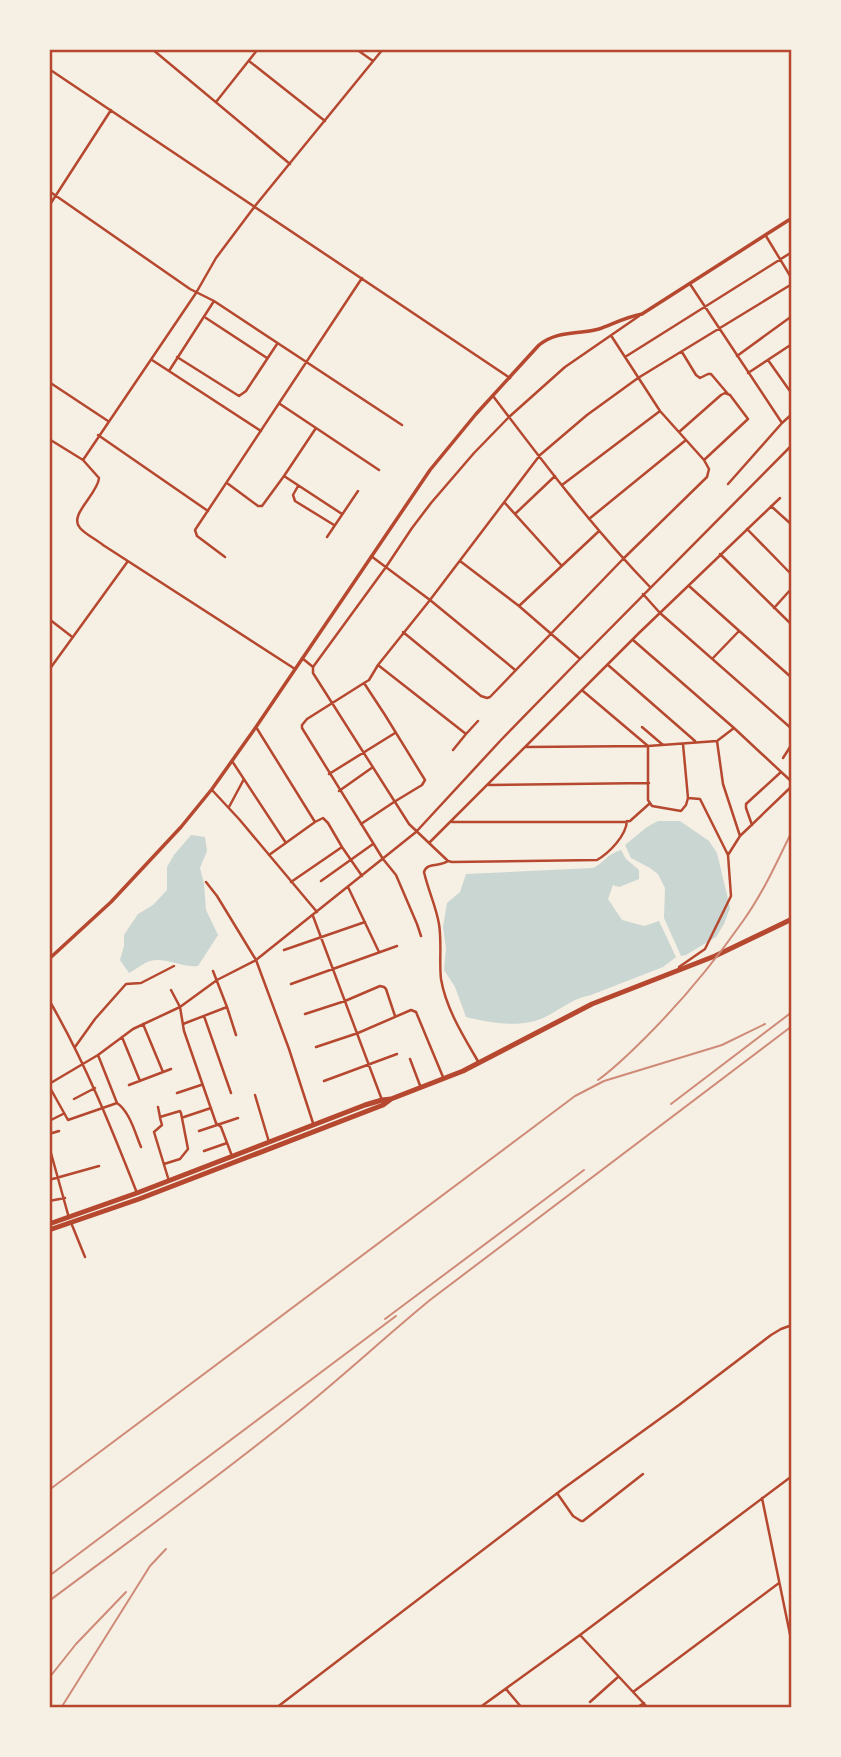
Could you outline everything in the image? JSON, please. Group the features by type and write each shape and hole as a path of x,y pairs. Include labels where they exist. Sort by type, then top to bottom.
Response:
{"highway":[{"path":"93,1212 313,1125 444,1079 592,1004 715,956 792,919"},
{"path":"49,1230 383,1105 391,1099"},
{"path":"49,1224 70,1220"}],"street":[{"path":"152,49 289,164"},
{"path":"216,102 258,49"},
{"path":"356,49 373,61"},
{"path":"83,460 196,293 216,258 383,49"},
{"path":"249,61 325,121"},
{"path":"49,69 510,378"},
{"path":"49,206 111,110"},
{"path":"49,191 196,293 214,301 402,425"},
{"path":"627,821 626,829 618,840 597,860 448,861 409,824 313,673 313,667 430,503 509,417 565,367 792,218"},
{"path":"421,936 396,875 329,774 302,724 369,680 403,632 540,456 587,415 638,378 792,281 766,236"},
{"path":"625,357 792,252"},
{"path":"225,557 196,534 195,530 362,278"},
{"path":"690,285 782,423"},
{"path":"169,371 214,301"},
{"path":"49,959 110,902 181,827 212,789 430,470 476,414 539,345 556,335 599,329 642,314"},
{"path":"737,356 792,316"},
{"path":"204,317 267,358"},
{"path":"403,632 484,698 490,697 623,559 707,477 709,469 704,460 660,411 612,336"},
{"path":"177,357 239,396 246,391 277,344"},
{"path":"748,373 791,346"},
{"path":"682,352 696,375 700,378 711,374 748,419 704,460"},
{"path":"151,360 261,430"},
{"path":"768,360 792,394"},
{"path":"49,382 108,421"},
{"path":"679,432 716,398 728,394"},
{"path":"493,396 589,519 650,587"},
{"path":"280,404 379,470"},
{"path":"562,485 660,411"},
{"path":"729,484 792,414"},
{"path":"226,483 260,506 316,428"},
{"path":"98,435 208,511"},
{"path":"49,439 83,460 97,475 99,482 77,517 77,524 81,529 295,669"},
{"path":"589,519 686,440"},
{"path":"117,1103 69,1121 49,1085 143,1024 180,1007 217,980 256,960 416,832 643,594 792,445"},
{"path":"284,476 342,514"},
{"path":"515,514 555,476"},
{"path":"298,486 293,495 295,501 334,525"},
{"path":"327,537 358,491"},
{"path":"429,843 632,640 780,498"},
{"path":"505,502 561,565"},
{"path":"771,506 792,525"},
{"path":"747,529 792,575"},
{"path":"519,606 599,531"},
{"path":"720,554 792,625"},
{"path":"371,556 430,600 515,670"},
{"path":"50,668 128,561"},
{"path":"460,561 519,606 580,659"},
{"path":"689,586 792,678"},
{"path":"774,608 792,588"},
{"path":"643,594 660,613 792,729"},
{"path":"49,619 72,637"},
{"path":"713,658 739,631"},
{"path":"632,640 734,728 792,784 740,836 728,856"},
{"path":"302,658 313,667"},
{"path":"378,665 466,734"},
{"path":"608,665 697,742"},
{"path":"361,824 422,785 425,780 363,683"},
{"path":"583,691 648,746 649,804"},
{"path":"453,750 478,721"},
{"path":"256,727 315,822"},
{"path":"642,727 663,745"},
{"path":"525,747 648,746 717,741 734,728"},
{"path":"329,774 396,733"},
{"path":"717,741 726,798 740,836"},
{"path":"649,804 681,811 686,805 688,798 683,744"},
{"path":"783,758 792,744"},
{"path":"232,761 286,843"},
{"path":"339,790 373,767"},
{"path":"752,825 746,804 781,772"},
{"path":"229,807 244,779"},
{"path":"489,785 649,783"},
{"path":"212,789 317,912"},
{"path":"672,973 705,949 731,896 728,856 700,799 688,798"},
{"path":"451,822 627,821 649,804"},
{"path":"269,855 323,818 362,876"},
{"path":"321,881 373,844"},
{"path":"291,882 342,847"},
{"path":"448,861 443,865 428,866 424,872 439,924 441,977 446,999 479,1063"},
{"path":"205,882 217,896 256,960 289,1049 313,1125"},
{"path":"348,887 379,952"},
{"path":"313,915 382,1100"},
{"path":"284,950 365,922"},
{"path":"291,984 397,946"},
{"path":"75,1046 126,984 137,985 174,966"},
{"path":"212,971 236,1035"},
{"path":"305,1014 382,986 386,989 395,1016"},
{"path":"171,990 180,1007 201,1085 232,1156"},
{"path":"49,1000 95,1088 137,1193"},
{"path":"183,1024 227,1007"},
{"path":"316,1047 358,1034 411,1010 416,1012 444,1079"},
{"path":"204,1016 231,1093"},
{"path":"143,1024 163,1072"},
{"path":"122,1037 140,1081"},
{"path":"324,1082 397,1054"},
{"path":"98,1055 117,1103 124,1110 141,1147"},
{"path":"410,1059 421,1088"},
{"path":"129,1085 172,1069"},
{"path":"177,1093 201,1085"},
{"path":"74,1099 95,1088"},
{"path":"255,1095 269,1142"},
{"path":"158,1107 162,1125 154,1132 169,1181"},
{"path":"183,1118 211,1108"},
{"path":"160,1117 180,1111 188,1149 180,1159 164,1164"},
{"path":"49,1121 63,1114"},
{"path":"199,1131 238,1118"},
{"path":"49,1134 59,1131"},
{"path":"204,1151 227,1143"},
{"path":"49,1146 70,1220 85,1257"},
{"path":"49,1180 99,1166"},
{"path":"49,1201 65,1198"},
{"path":"276,1708 557,1493 771,1335 792,1326"},
{"path":"557,1493 573,1516 583,1521 643,1474"},
{"path":"478,1708 792,1476"},
{"path":"762,1498 792,1644"},
{"path":"633,1692 779,1583"},
{"path":"580,1635 648,1708"},
{"path":"590,1702 618,1677"},
{"path":"505,1688 522,1708"},
{"path":"636,1708 644,1703"}],"shaded area":[{"path":"658,821 680,821 709,841 717,853 730,908 716,937 681,956 664,918 665,888 658,874 631,858 625,845"},
{"path":"191,835 205,837 207,851 200,868 206,910 218,935 198,966 156,960 147,962 129,973 120,960 124,935 138,914 153,905 167,890 167,867"},
{"path":"621,850 626,859 639,870 639,879 619,887 613,885 608,899 622,920 644,926 659,921 676,957 663,967 579,998 538,1020 507,1024 466,1017 455,987 444,970 446,949 443,927 447,903 460,892 466,874 593,868"}],"railway":[{"path":"598,1080 623,1060 659,1024 721,951 757,899 792,831"},
{"path":"671,1104 792,1012"},
{"path":"49,1490 575,1096 604,1081 722,1045 765,1024"},
{"path":"49,1601 266,1438 430,1300 792,1026"},
{"path":"385,1319 584,1170"},
{"path":"49,1576 396,1316"},
{"path":"61,1708 150,1566 166,1549"},
{"path":"49,1678 76,1644 126,1592"}]}
